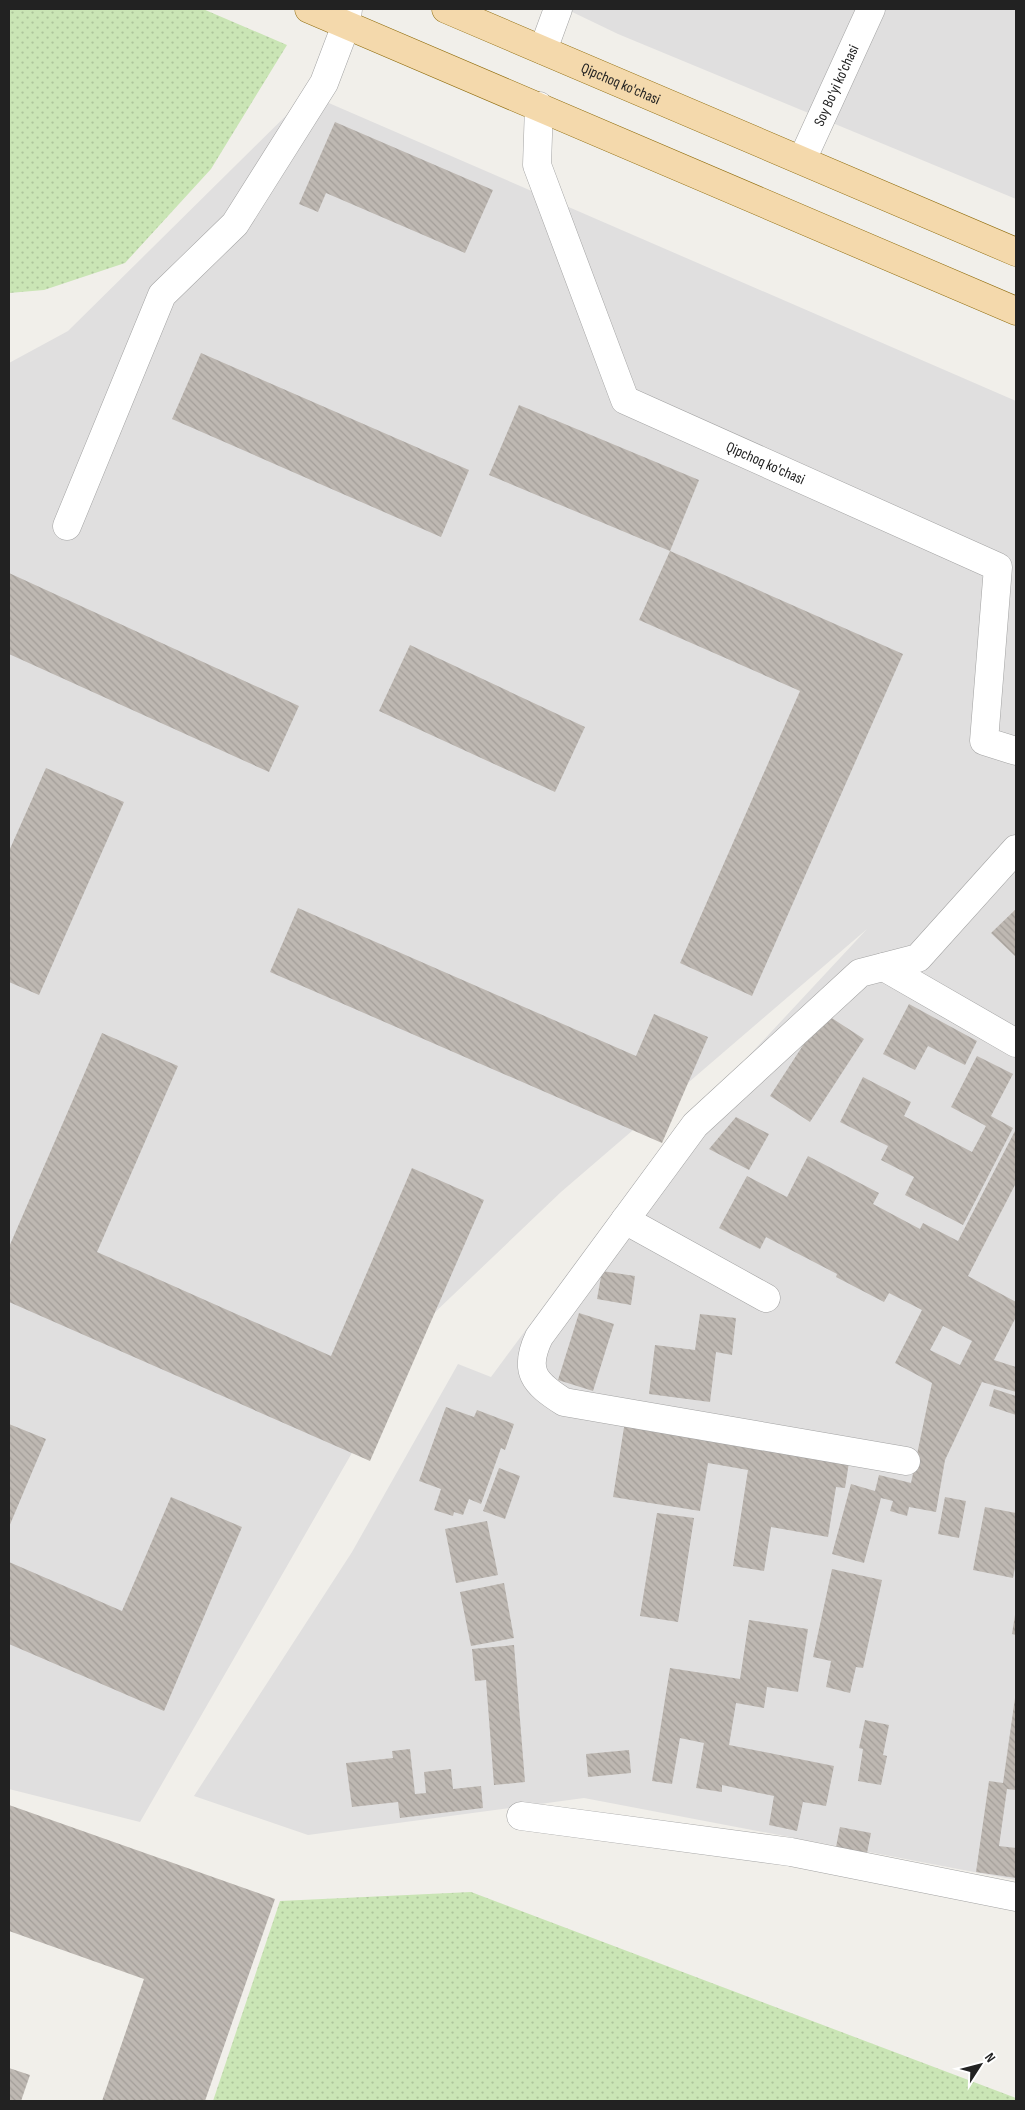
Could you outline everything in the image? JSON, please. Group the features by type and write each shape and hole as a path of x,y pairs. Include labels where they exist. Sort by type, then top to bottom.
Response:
{"main road":[{"name":"Qipchoq ko'chasi","path":"446,9 1016,252"},
{"path":"333,13 538,106 1016,311"}],"street":[{"path":"543,50 558,9"},
{"name":"Soy Bo'yi ko'chasi","path":"802,160 871,9"},
{"path":"66,526 162,295 235,224 324,83 333,13"},
{"name":"Qipchoq ko'chasi","path":"538,106 538,165 625,400 998,567 984,741 1016,750"},
{"path":"906,1461 564,1402 546,1390 532,1371 531,1354 539,1337 695,1125 860,973 918,958 1016,849"},
{"path":"884,966 1016,1043"},
{"path":"625,1220 766,1298"},
{"path":"521,1816 792,1852 1016,1896"}],"shaded area":[{"path":"566,9 1016,9 1016,199 618,34"},
{"path":"308,94 1016,401 1016,1880 584,1798 308,1835 194,1796 352,1552 458,1364 491,1377 650,1162 867,929 561,1192 430,1317 140,1822 9,1789 9,363 68,331"}],"green space":[{"path":"9,9 203,9 287,45 211,169 125,263 44,290 9,293"},
{"path":"471,1892 1016,2098 1016,2101 213,2101 280,1901"}],"building":[{"path":"335,122 493,190 465,253 326,193 318,212 299,204"},
{"path":"201,353 469,470 441,537 172,419"},
{"path":"519,405 699,480 670,551 489,475"},
{"path":"670,551 903,654 752,996 680,963 800,691 639,620"},
{"path":"9,573 299,706 269,772 9,654"},
{"path":"410,645 585,727 555,792 379,711"},
{"path":"46,768 124,802 39,995 9,982 9,851"},
{"path":"298,908 636,1056 654,1014 708,1037 662,1143 270,972"},
{"path":"1016,909 1016,957 991,933"},
{"path":"909,1004 977,1041 965,1065 928,1046 915,1070 883,1054"},
{"path":"824,1013 864,1039 810,1122 770,1096"},
{"path":"102,1033 178,1066 97,1252 331,1356 412,1168 484,1200 370,1461 9,1302 9,1247"},
{"path":"977,1056 1013,1074 991,1116 1013,1128 963,1225 905,1195 914,1177 881,1160 888,1146 840,1122 863,1077 911,1102 904,1116 972,1152 986,1126 951,1107"},
{"path":"736,1117 769,1134 749,1170 709,1149"},
{"path":"1016,1129 1016,1183 968,1276 1016,1302 1016,1317 994,1360 1016,1367 1016,1392 982,1382 945,1460 936,1512 909,1507 907,1516 890,1511 893,1501 881,1498 864,1563 832,1554 851,1484 875,1491 879,1475 911,1483 932,1383 895,1363 922,1310 889,1293 884,1302 836,1277 837,1274 766,1237 760,1249 719,1228 747,1176 787,1197 808,1156 879,1193 873,1204 920,1229 923,1223 958,1241","holes":["943,1326 972,1341 960,1365 930,1350"]},
{"path":"602,1271 635,1276 631,1305 597,1299"},
{"path":"579,1313 614,1324 593,1391 558,1380"},
{"path":"700,1314 736,1318 732,1355 716,1352 710,1402 649,1394 655,1345 695,1350"},
{"path":"994,1389 1016,1396 1016,1415 989,1406"},
{"path":"446,1407 474,1417 477,1410 514,1424 505,1450 501,1448 481,1504 469,1499 463,1515 454,1512 453,1516 434,1510 441,1489 419,1481"},
{"path":"625,1421 849,1462 845,1488 836,1487 828,1537 771,1527 764,1571 733,1566 748,1470 708,1463 700,1511 613,1497"},
{"path":"9,1424 46,1439 9,1527"},
{"path":"499,1468 520,1476 505,1519 483,1511"},
{"path":"171,1497 242,1527 164,1711 9,1644 9,1562 122,1611"},
{"path":"945,1497 966,1501 959,1538 938,1534"},
{"path":"985,1507 1016,1513 1016,1562 1013,1578 973,1570"},
{"path":"657,1513 694,1518 678,1622 640,1616"},
{"path":"487,1521 498,1575 456,1583 445,1529"},
{"path":"832,1569 882,1580 863,1668 856,1667 850,1693 826,1687 831,1661 813,1657"},
{"path":"504,1583 514,1638 471,1646 460,1592"},
{"path":"1016,1615 1016,1635 1012,1634"},
{"path":"749,1620 808,1629 798,1692 767,1687 764,1708 736,1703 729,1745 834,1766 826,1806 803,1802 797,1831 769,1825 774,1796 722,1785 722,1792 696,1788 704,1743 680,1738 672,1784 652,1781 670,1668 740,1679"},
{"path":"514,1645 525,1782 494,1785 486,1680 475,1681 472,1649"},
{"path":"1015,1698 1016,1790 1007,1789 999,1846 1016,1848 1016,1878 976,1872 989,1781 1003,1783"},
{"path":"865,1720 889,1725 883,1755 887,1756 881,1785 858,1781 863,1749 859,1748"},
{"path":"410,1749 415,1794 426,1793 424,1772 451,1769 453,1789 481,1786 483,1808 400,1818 398,1802 352,1807 346,1763 393,1758 392,1751"},
{"path":"629,1750 631,1773 588,1777 586,1754"},
{"path":"9,1805 275,1899 205,2101 102,2101 144,1979 9,1931"},
{"path":"840,1827 871,1833 865,1863 834,1857"},
{"path":"9,2068 30,2075 21,2101 9,2101"}]}
